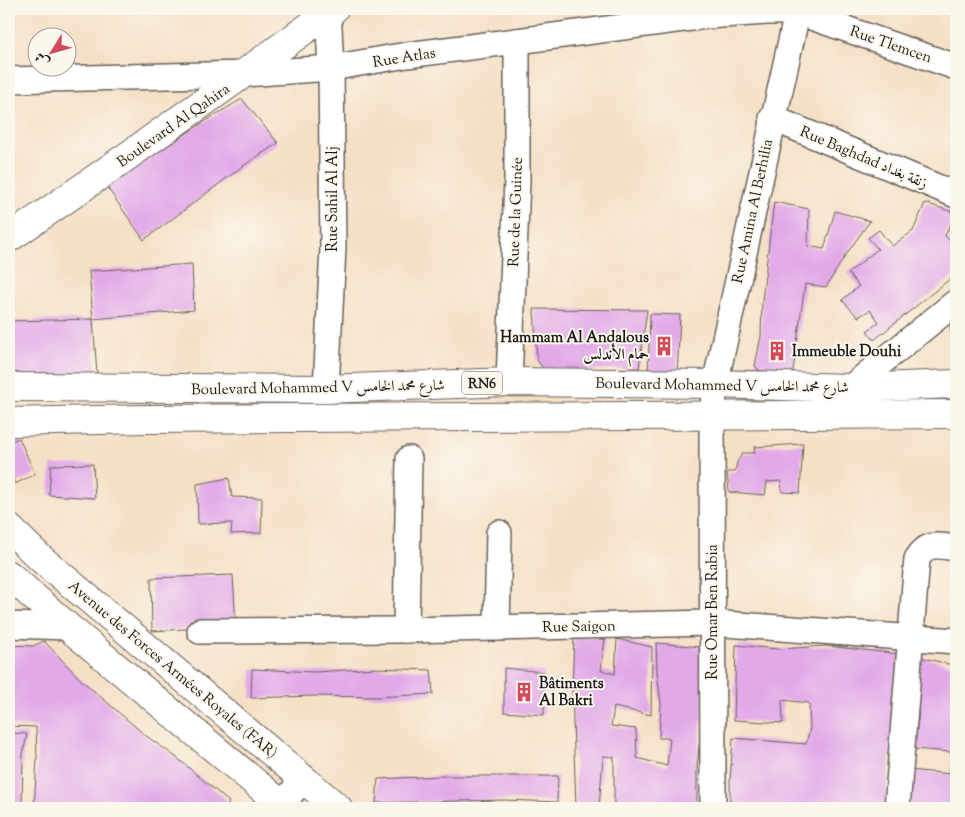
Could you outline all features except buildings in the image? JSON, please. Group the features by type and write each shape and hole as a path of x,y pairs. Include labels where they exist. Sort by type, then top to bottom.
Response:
{"main road":[{"name":"Boulevard Al Qahira","path":"9,238 245,74 330,10"},
{"name":"Boulevard Mohammed V شارع محمد الخامس","path":"9,387 326,389 509,382 715,384 850,388 956,384"},
{"name":"Boulevard Mohammed V شارع محمد الخامس","path":"9,422 956,414"},
{"name":"Avenue des Forces Armées Royales (FAR)","path":"9,528 46,563 338,808"},
{"path":"9,575 282,807"}],"street":[{"name":"Rue Sahil Al Alj","path":"326,389 333,248 330,10"},
{"name":"Rue Atlas","path":"9,80 245,74 331,68 408,55 706,16 797,10"},
{"name":"Rue Tlemcen","path":"797,10 956,67"},
{"name":"Rue Amina Al Berhilia","path":"712,415 715,384 797,10"},
{"name":"Rue de la Guinée","path":"509,382 517,180 517,41"},
{"name":"Rue Baghdad زنقة بغداد","path":"772,118 956,195"},
{"path":"828,415 850,388 956,302"},
{"name":"Rue Omar Ben Rabia","path":"712,415 713,808"},
{"path":"406,630 409,459"},
{"path":"497,628 499,533"},
{"path":"897,808 917,559 922,550 930,545 956,548"},
{"name":"Rue Saigon","path":"200,631 406,630 712,623 956,641"},
{"path":"9,625 68,627"},
{"path":"282,807 304,778"}],"place":[{"name":"Hammam Al Andalous حمام الأندلس","path":"664,346"},
{"name":"Immeuble Douhi","path":"777,351"},
{"name":"Bâtiments Al Bakri","path":"524,692"}]}
